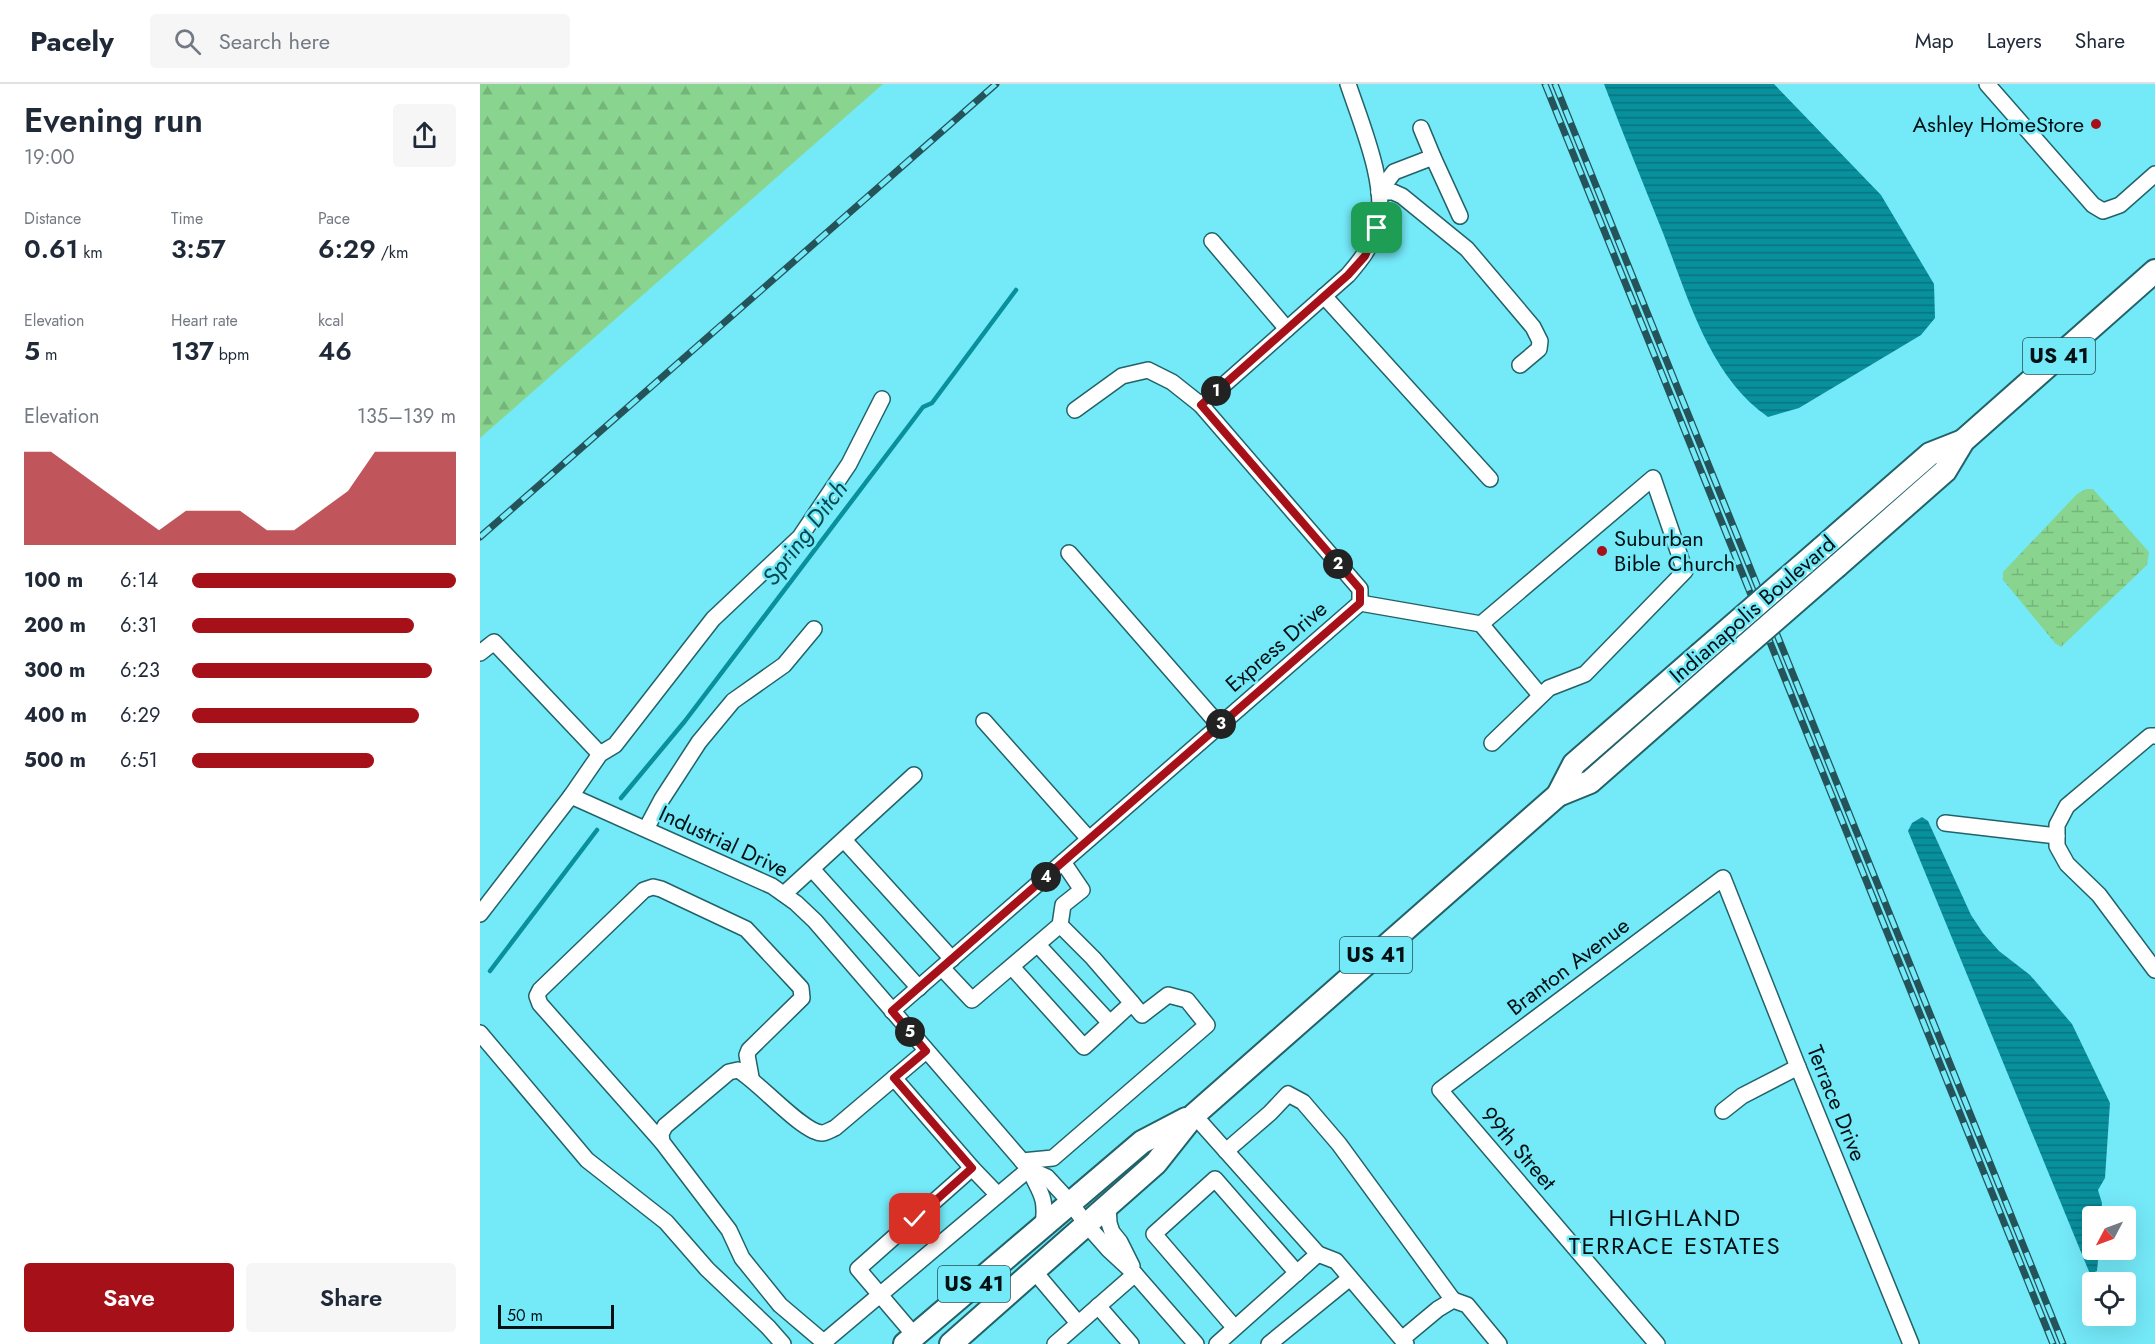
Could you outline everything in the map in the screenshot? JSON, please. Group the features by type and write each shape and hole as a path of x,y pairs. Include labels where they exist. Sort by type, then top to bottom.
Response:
{"highway":[{"name":"Indianapolis Boulevard","path":"951,1344 1156,1163 1194,1115 1558,795 1590,782 1945,471 1963,441 2155,271"},
{"name":"Indianapolis Boulevard","path":"1558,795 1574,764 1930,454 1963,441"},
{"name":"Indianapolis Boulevard","path":"910,1340 1142,1142 1194,1115"}],"street":[{"path":"1201,405 1348,275 1365,256 1377,228 1381,199 1371,156 1348,84"},
{"path":"1987,84 2093,205 2103,211 2120,205 2155,174"},
{"path":"1421,128 1460,216"},
{"path":"1379,192 1394,172 1433,157"},
{"path":"1379,192 1393,192 1402,196 1467,249 1533,327 1540,341 1539,349 1520,365"},
{"path":"1212,241 1287,329"},
{"path":"1324,296 1490,479"},
{"name":"Express Drive","path":"892,1011 1360,603 1360,589 1201,405 1172,382 1148,370 1122,376 1075,410"},
{"path":"480,914 571,796 600,754 615,745 713,619 800,537 849,464 882,399"},
{"path":"1481,624 1653,478 1685,571 1585,674 1549,688 1492,743"},
{"path":"1069,553 1220,725"},
{"path":"1360,603 1481,624 1540,695"},
{"path":"646,829 662,799 706,734 733,701 784,665 814,629"},
{"path":"480,653 494,642 600,754"},
{"path":"984,721 1089,839"},
{"path":"2155,736 2150,736 2067,806 2057,825 2057,846 2067,864 2099,895 2155,970"},
{"path":"784,894 914,776"},
{"name":"Industrial Drive","path":"571,796 772,886 796,903 815,921 1025,1165 1044,1198 1046,1208 1043,1225"},
{"path":"1945,824 2057,836"},
{"path":"844,840 947,964 972,1000 1060,925 1063,905 1082,890 1063,862"},
{"path":"812,868 919,988"},
{"name":"Terrace Drive","path":"1723,878 1797,1067 1911,1344"},
{"name":"Branton Avenue","path":"1440,1090 1723,878"},
{"path":"751,1077 747,1055 749,1050 802,998 803,992 746,929 661,889 653,887 644,890 540,990 537,996 540,1004 662,1142 729,1230 742,1258 780,1305 825,1343 998,1195 1025,1165 1053,1158 1207,1025 1187,1000 1168,995 1142,1015 1093,958 1060,925"},
{"path":"1038,945 1110,1023"},
{"path":"1012,967 1084,1047 1132,1003"},
{"path":"480,1033 587,1160 666,1221 707,1269 783,1344"},
{"path":"662,1142 661,1134 665,1126 729,1072 738,1070 751,1077 807,1129 822,1133 836,1128 926,1051"},
{"path":"1723,1111 1742,1096 1797,1067"},
{"path":"894,1078 998,1195"},
{"name":"99th Street","path":"1440,1090 1657,1344"},
{"path":"1226,1151 1270,1113 1288,1094 1303,1102 1339,1143 1453,1300 1467,1305 1499,1344"},
{"path":"1194,1115 1318,1254 1336,1261 1404,1342 1438,1309 1453,1300"},
{"name":"Industrial Drive","path":"1025,1165 1047,1178 1070,1202 1109,1250 1136,1274 1196,1344"},
{"path":"910,1340 858,1269 972,1168"},
{"path":"1234,1328 1154,1234 1215,1179 1297,1273"},
{"name":"Industrial Drive","path":"1108,1205 1112,1232 1120,1242 1136,1274"},
{"path":"1217,1344 1318,1254"},
{"path":"1034,1271 1078,1323"},
{"path":"1054,1344 1136,1274"},
{"path":"1269,1344 1350,1278"},
{"path":"1098,1306 1131,1344"}],"green space":[{"path":"480,84 883,84 480,438"},
{"path":"2086,489 2093,489 2149,552 2147,565 2061,647 2055,643 2003,580 2003,572 2077,494"}],"water":[{"path":"1604,84 1774,84 1881,195 1934,284 1935,318 1921,335 1799,408 1768,417 1730,380 1703,334"},
{"path":"1922,817 1928,821 1971,915 1983,933 1999,951 2030,975 2072,1024 2110,1103 2105,1178 2098,1190 2102,1206 2082,1206 2082,1255 1908,831 1912,823"},
{"path":"2084,1260 2098,1260 2097,1271 2089,1272"}],"waterway":[{"name":"Spring Ditch","path":"621,798 685,721 923,407 932,403 1016,290"},
{"name":"Spring Ditch","path":"490,971 597,830"}],"railway":[{"path":"480,537 996,84"},
{"path":"1545,84 2053,1344"},
{"path":"1555,84 2063,1344"}],"place":[{"name":"Ashley HomeStore","path":"2096,124"},
{"name":"Suburban Bible Church","path":"1602,551"}],"district":[{"name":"HIGHLAND TERRACE ESTATES","path":"1675,1232"}],"route":[{"path":"915,1219 972,1168 894,1078 926,1051 892,1011 1360,603 1360,589 1201,405 1348,275 1365,256 1377,228"}]}
